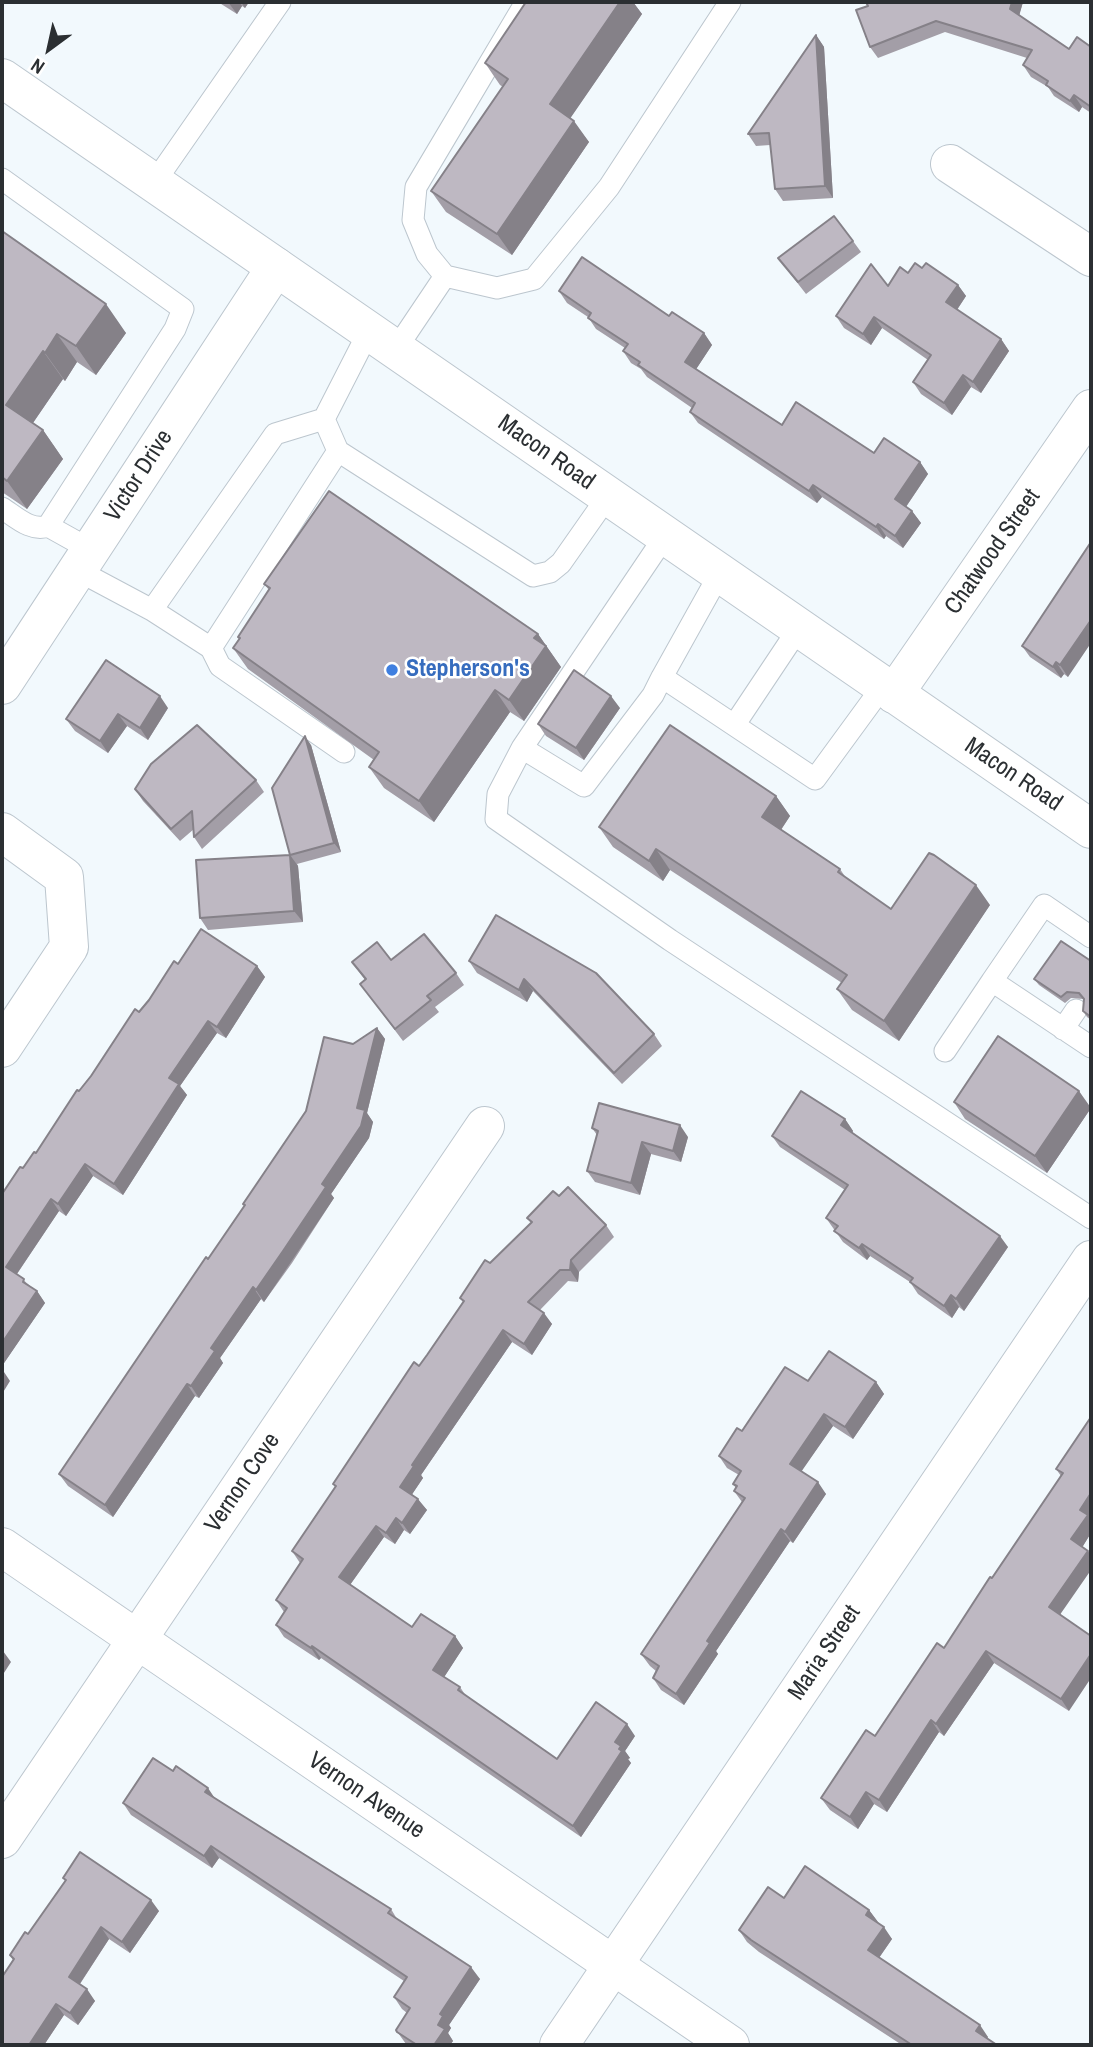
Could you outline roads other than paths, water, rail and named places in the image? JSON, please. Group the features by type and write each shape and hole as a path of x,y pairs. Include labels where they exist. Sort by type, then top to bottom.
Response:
{"street":[{"name":"Macon Road","path":"2,78 1091,829"},
{"path":"950,164 1091,257"},
{"name":"Victor Drive","path":"2,685 276,267"},
{"name":"Chatwood Street","path":"889,690 1091,409"},
{"path":"2,832 64,877 69,947 2,1048"},
{"name":"Vernon Cove","path":"2,1839 485,1126"},
{"name":"Maria Street","path":"558,2045 1091,1260"},
{"name":"Vernon Avenue","path":"2,1547 730,2045"}],"lane":[{"path":"154,183 280,2"},
{"path":"526,2 416,187 413,220 427,254 445,276 497,288 534,279 608,187 730,2"},
{"path":"2,179 183,309 175,329 48,526 31,527 2,508"},
{"path":"152,610 275,434 324,419 382,340 445,276"},
{"path":"324,419 338,451 533,576 551,572 561,564 608,496"},
{"path":"211,648 338,451"},
{"path":"48,526 84,560 152,610 211,648 220,666 344,752"},
{"path":"665,536 522,748 498,794 496,819 670,940 1091,1218"},
{"path":"522,748 584,786 653,695 720,573"},
{"path":"735,724 799,628"},
{"path":"662,677 815,779 889,690"},
{"path":"946,1051 1044,905 1090,935"},
{"path":"992,981 1091,1047"},
{"path":"1063,1029 1076,1010"}],"place":[{"name":"Stepherson's","path":"392,670"}]}
